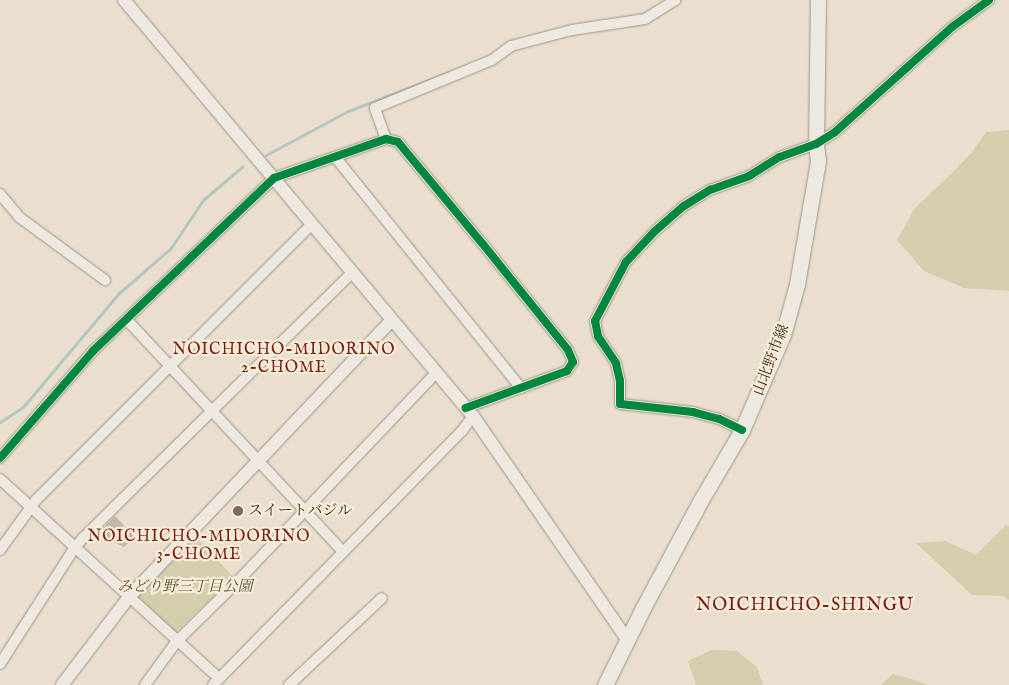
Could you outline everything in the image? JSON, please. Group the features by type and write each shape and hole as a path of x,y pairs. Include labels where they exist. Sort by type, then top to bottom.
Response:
{"main road":[{"name":"山北野市線","path":"605,685 627,639 701,500 742,430 783,335 797,284 818,161 816,144 818,0"}],"street":[{"path":"124,0 391,321 470,412 627,639"},
{"path":"386,139 376,108 492,60 511,46 572,30 646,20 676,0"},
{"path":"742,430 719,419 693,412 620,404 620,381 616,363 598,336 595,321 626,262 655,231 684,206 710,190 765,169 780,156 816,144 835,132 952,27 989,0"},
{"path":"0,458 93,352 274,178 336,158 386,139 398,142 568,350 573,362 567,371 521,388 470,412 462,432 216,682 177,640 0,479"},
{"path":"336,158 521,388"},
{"path":"0,194 19,217 105,280"},
{"path":"0,550 30,507 312,224"},
{"path":"0,664 75,547 352,272"},
{"path":"127,320 343,552"},
{"path":"62,685 129,597 391,321"},
{"path":"145,685 177,640 236,583 304,509 436,373"},
{"path":"289,685 382,598"}],"green space":[{"path":"1009,130 1009,291 964,288 924,271 897,240 915,208 973,151 986,132"},
{"path":"1006,525 1009,526 1009,600 1003,596 972,595 916,543 945,541 976,555"},
{"name":"みどり野三丁目公園","path":"197,538 234,577 172,635 135,596"},
{"path":"711,650 737,651 757,667 763,685 696,685 688,661"},
{"path":"893,674 918,681 928,685 881,685"}],"building":[{"path":"115,516 135,537 124,547 109,540 99,532"}],"waterway":[{"path":"266,155 348,111 473,63"},
{"path":"0,422 23,407 118,294 171,248 203,200 243,166"}],"cycle path":[{"path":"742,430 719,419 693,412 620,404 620,381 616,363 598,336 595,321 626,262 655,231 684,206 710,190 749,176 780,157 816,144 835,132 952,27 989,0"},
{"path":"0,458 93,351 274,178 386,139 398,142 568,350 573,362 567,371 466,408"}],"place":[{"name":"スイートバジル","path":"238,511"}],"district":[{"name":"NOICHICHO-MIDORINO 2-CHOME","path":"284,359"},
{"name":"NOICHICHO-MIDORINO 3-CHOME","path":"199,546"},
{"name":"NOICHICHO-SHINGU","path":"805,606"}]}
